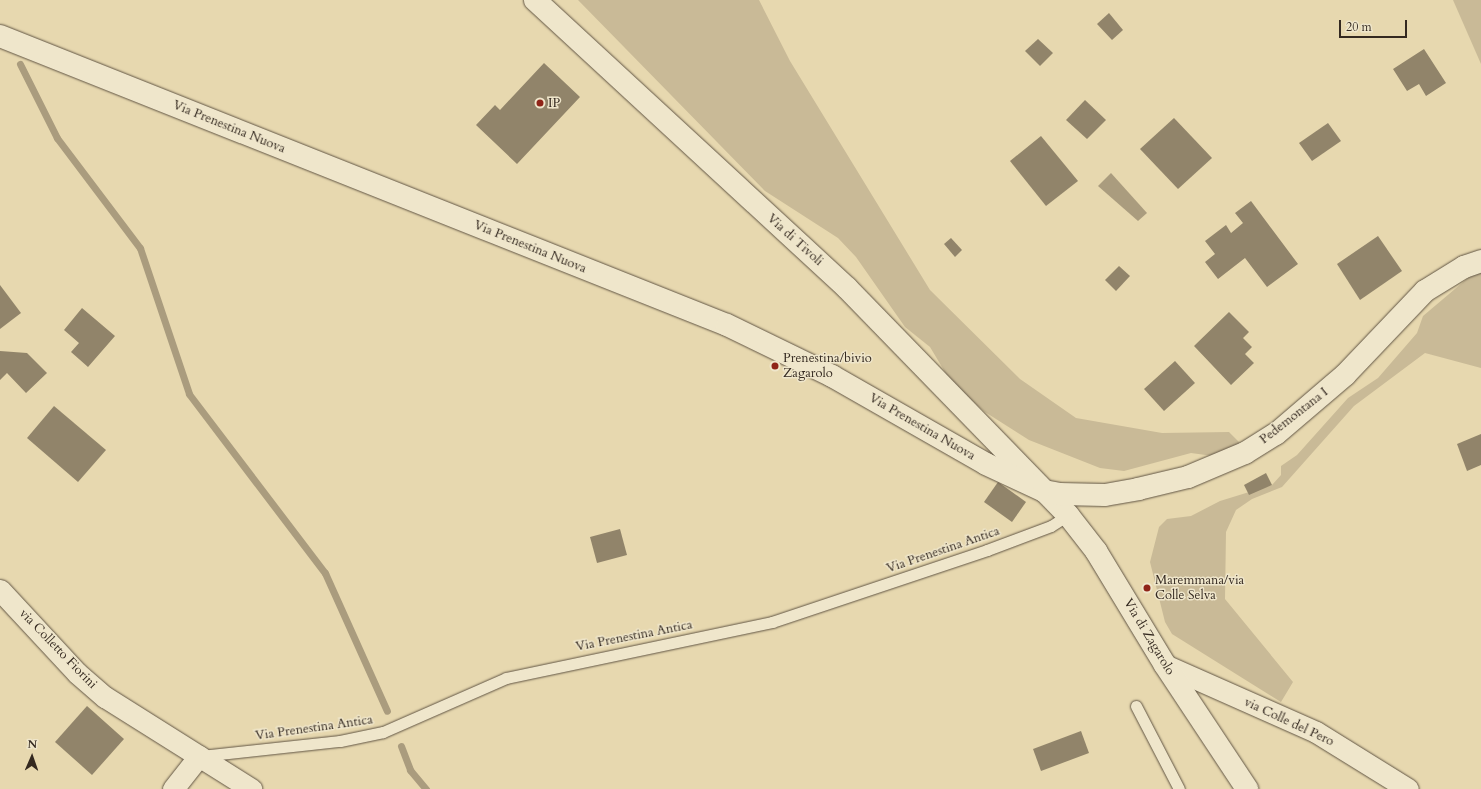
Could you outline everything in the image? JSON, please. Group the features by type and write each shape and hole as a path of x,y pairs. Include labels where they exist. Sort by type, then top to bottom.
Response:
{"main road":[{"name":"Via di Tivoli","path":"535,0 852,293 1044,491"},
{"name":"Via Prenestina Nuova","path":"0,36 727,325 820,369 986,464 1044,491"},
{"name":"Pedemontana I","path":"1044,491 1088,496 1120,492 1188,477 1245,453 1276,434 1345,375 1425,291 1464,267 1481,261"},
{"name":"Via di Zagarolo","path":"1044,491 1068,515 1096,551 1165,665 1247,789"}],"street":[{"name":"via Colletto Fiorini","path":"0,590 77,673 105,697 251,789"},
{"name":"via Colle del Pero","path":"1165,665 1316,732 1408,789"},
{"path":"174,789 199,756"}],"lane":[{"name":"Via Prenestina Antica","path":"199,756 340,741 383,732 506,678 772,622 987,550 1051,526 1068,515"},
{"path":"1136,706 1178,789"}],"shaded area":[{"path":"578,0 759,0 790,61 930,290 1020,379 1076,418 1162,433 1229,432 1243,446 1213,456 1191,453 1124,471 1100,468 1029,440 985,412 951,382 930,347 905,327 856,257 838,238 765,191"},
{"path":"1453,0 1481,0 1481,64"},
{"path":"1111,173 1147,213 1138,221 1098,186"},
{"path":"1481,267 1481,368 1425,353 1354,406 1282,487 1252,499 1236,510 1226,532 1225,599 1293,682 1281,702 1172,634 1165,622 1150,562 1159,527 1167,519 1191,516 1220,501 1272,485 1281,475 1281,466 1297,455 1348,398 1378,378 1417,333 1423,316"}],"building":[{"path":"1109,13 1123,30 1112,40 1097,24"},
{"path":"1038,39 1053,53 1040,66 1025,51"},
{"path":"1424,49 1446,83 1426,96 1419,84 1407,91 1393,69"},
{"name":"IP","path":"544,63 580,97 517,164 476,125 495,105 500,110"},
{"path":"1085,100 1106,120 1087,139 1066,120"},
{"path":"1174,118 1212,158 1178,189 1140,149"},
{"path":"1328,123 1341,141 1312,161 1299,143"},
{"path":"1041,136 1078,181 1046,206 1010,161"},
{"path":"1251,201 1298,264 1267,287 1245,258 1218,279 1205,262 1215,254 1205,241 1226,225 1231,233 1243,223 1235,213"},
{"path":"1378,236 1402,271 1360,300 1337,264"},
{"path":"951,238 962,250 955,257 944,244"},
{"path":"1119,266 1130,276 1116,291 1105,280"},
{"path":"0,285 21,313 0,329"},
{"path":"82,308 115,336 88,367 71,352 79,343 64,330"},
{"path":"1229,312 1249,332 1243,338 1252,347 1245,354 1254,363 1231,385 1194,346"},
{"path":"0,351 27,353 47,373 26,393 7,373 0,380"},
{"path":"1175,361 1195,383 1164,411 1144,389"},
{"path":"54,406 106,450 78,482 27,438"},
{"path":"1481,434 1481,465 1467,471 1457,444"},
{"path":"1266,473 1272,485 1249,495 1244,485"},
{"path":"998,482 1026,502 1012,522 984,502"},
{"path":"620,529 627,555 597,563 590,537"},
{"path":"87,706 124,739 92,775 55,742"},
{"path":"1081,731 1089,753 1041,771 1033,749"}],"waterway":[{"path":"20,64 57,138 140,248 189,394 325,573 387,711"},
{"path":"401,746 410,770 426,789"}],"place":[{"name":"IP","path":"540,103"},
{"name":"Prenestina/bivio Zagarolo","path":"775,366"},
{"name":"Maremmana/via Colle Selva","path":"1147,588"}]}
